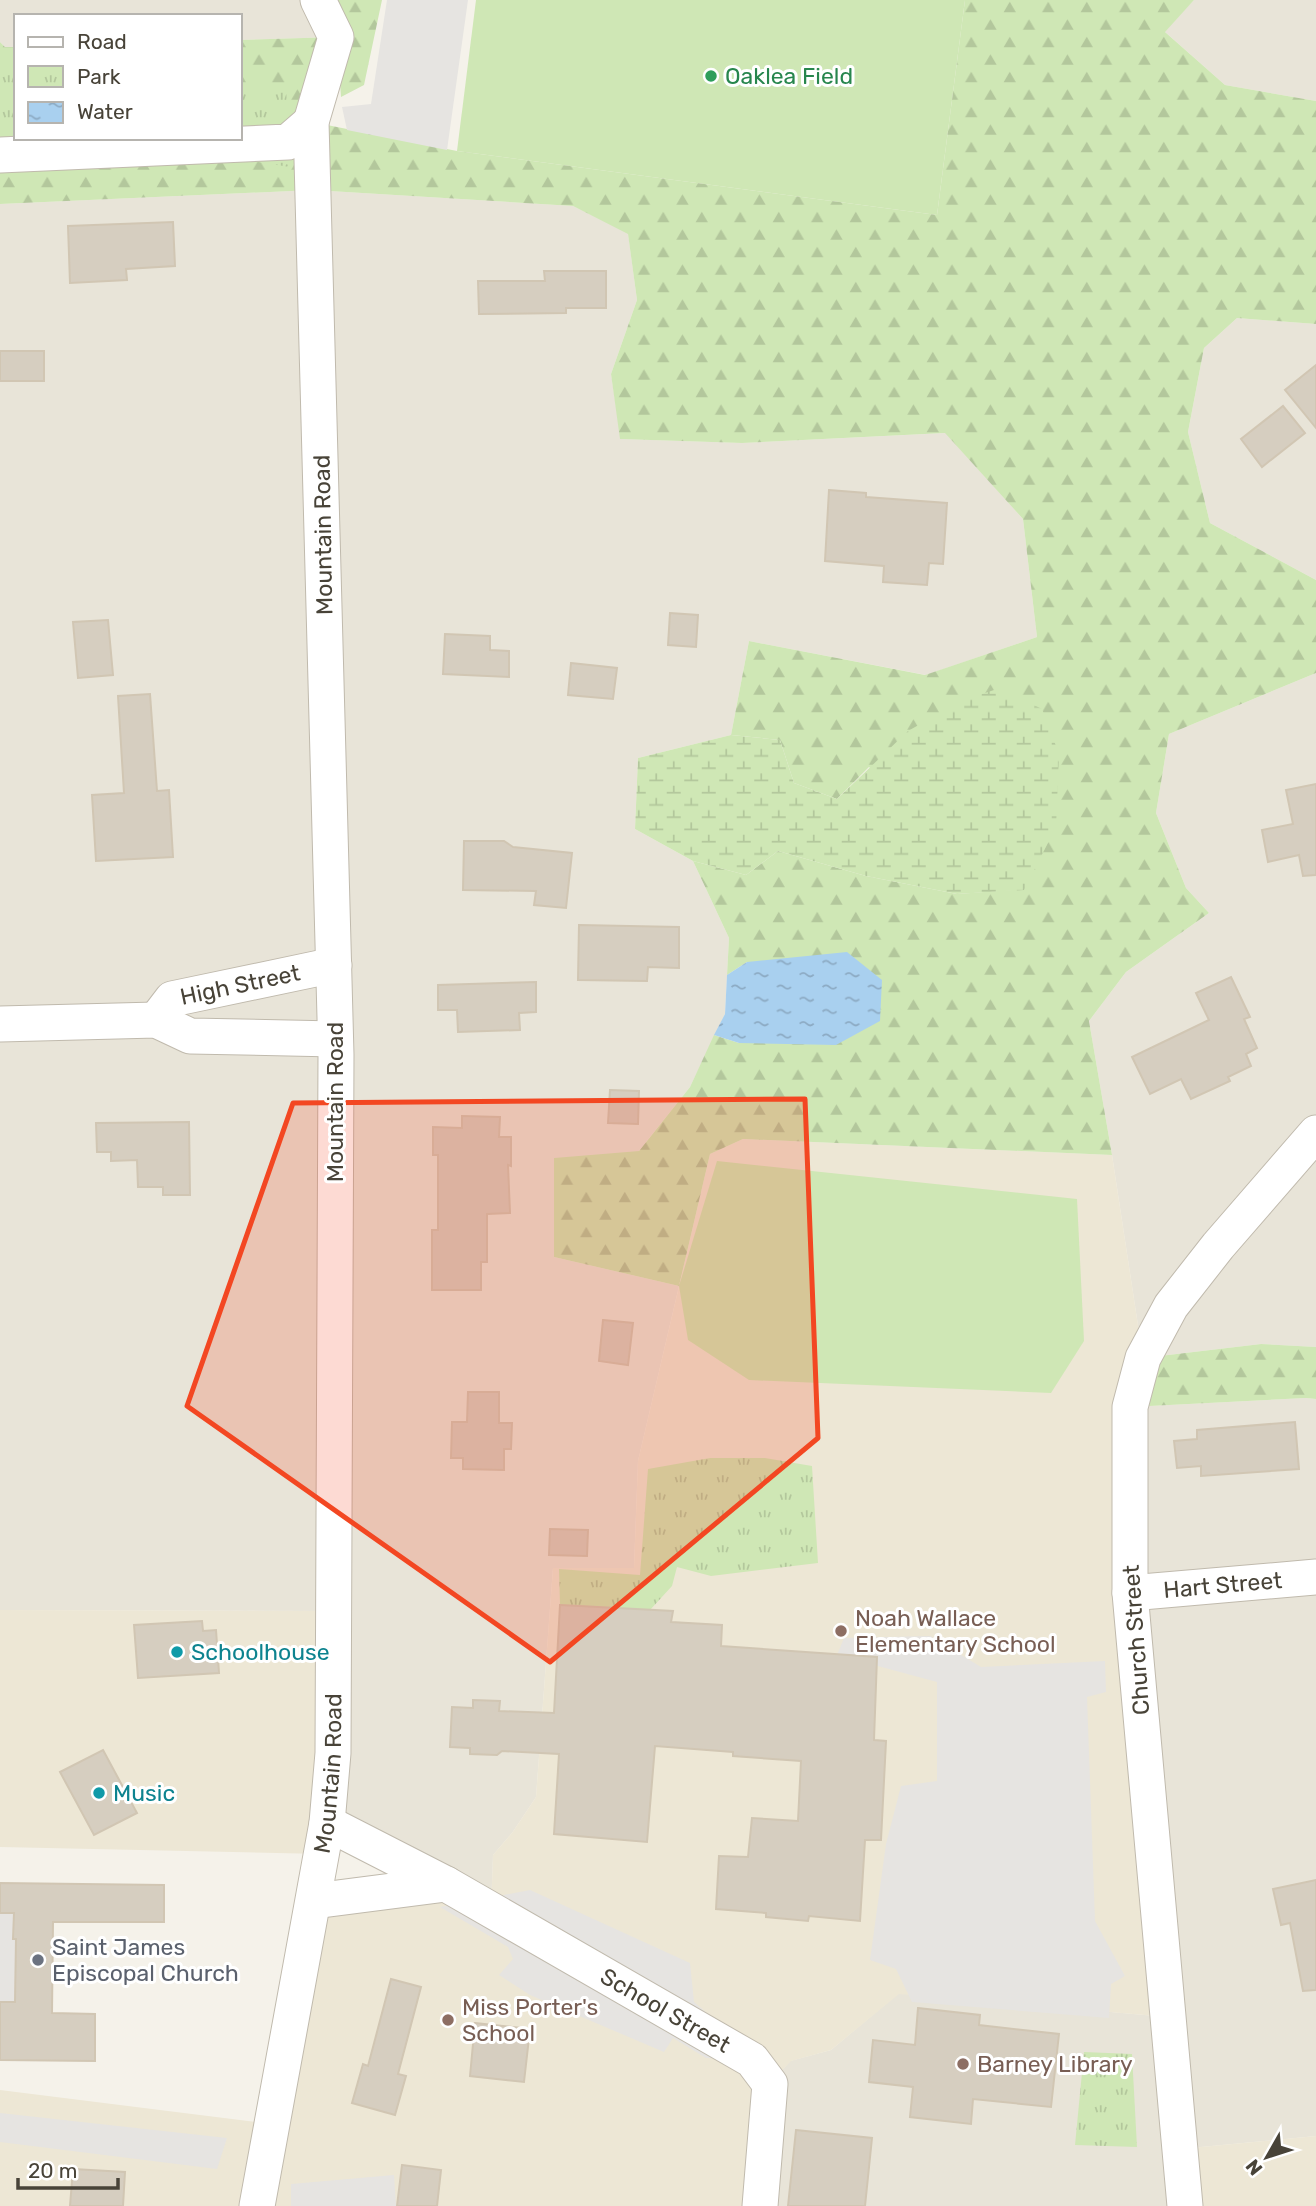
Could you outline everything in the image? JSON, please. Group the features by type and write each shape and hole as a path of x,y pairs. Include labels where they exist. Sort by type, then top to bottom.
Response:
{"street":[{"name":"Mountain Road","path":"257,2206 327,1823 333,1741 335,1039 312,122 336,37 318,0"},
{"path":"0,155 288,142 312,122"},
{"name":"High Street","path":"156,1020 172,999 334,965"},
{"name":"High Street","path":"0,1024 156,1020 190,1036 335,1039"},
{"name":"Church Street","path":"1185,2206 1130,1593 1130,1407 1143,1358 1171,1306 1218,1246 1316,1133"},
{"name":"Hart Street","path":"1130,1593 1316,1577"},
{"name":"School Street","path":"327,1823 446,1884 752,2060 770,2084 760,2206"},
{"path":"314,1901 446,1884"}],"highlighted area":[{"path":"805,1099 818,1438 550,1662 187,1406 293,1103"}],"shaded area":[{"path":"0,0 318,0 336,37 242,40 242,14 14,14 14,47 5,47 0,42"},
{"path":"387,0 468,0 447,150 347,130 342,107 371,104"},
{"path":"1194,0 1316,0 1316,101 1225,85 1164,31"},
{"path":"313,190 573,206 628,233 637,300 611,374 621,439 742,443 946,433 1023,519 1037,637 926,675 749,641 731,735 638,758 635,829 693,861 729,938 725,1014 690,1087 554,1257 679,1286 638,1461 634,1568 553,1568 536,1797 512,1833 493,1855 491,1911 327,1823 334,1611 0,1610 0,204"},
{"path":"1237,318 1316,324 1316,580 1210,523 1188,432 1204,348"},
{"path":"1316,673 1316,1347 1261,1344 1143,1358 1089,1021 1126,972 1209,913 1186,888 1156,813 1169,734"},
{"name":"Noah Wallace Elementary School","path":"743,1139 1112,1155 1143,1358 1130,1407 1168,2017 899,1994 831,2050 791,2061 770,2083 760,2206 0,2206 0,2090 273,2124 314,1901 446,1884 491,1910 493,1855 512,1833 536,1797 553,1568 634,1568 638,1461 710,1154"},
{"path":"1316,1399 1316,2136 1180,2149 1185,2206 760,2206 770,2084 790,2061 831,2050 899,1993 1167,2017 1130,1407"},
{"path":"0,1610 334,1611 322,1854 0,1847"},
{"path":"930,1636 981,1667 1105,1661 1106,1692 1087,1697 1095,1921 1125,1976 1111,1984 1109,2018 912,2002 896,1969 870,1960 886,1844 901,1786 937,1781 937,1682 837,1655 844,1638"},
{"path":"530,1890 690,1963 694,2002 748,2048 752,2060 706,2058 673,2038 664,2052 530,1995 499,1975 513,1959 508,1947 440,1907"},
{"path":"0,1913 14,1913 13,1938 22,1939 15,2002 0,2002"},
{"path":"0,2113 227,2138 217,2169 0,2142"},
{"path":"1316,2136 1316,2206 1185,2206 1180,2149"},
{"path":"394,2175 396,2206 291,2206 291,2184"}],"green space":[{"path":"318,0 382,0 364,85 341,97 337,40 312,122 457,151 937,215 965,0 1194,0 1165,32 1225,85 1316,101 1316,324 1237,318 1204,348 1188,432 1210,523 1316,580 1316,673 1169,734 1156,813 1186,888 1209,913 1126,972 1089,1021 1112,1155 743,1139 710,1154 679,1286 554,1257 554,1158 639,1151 690,1087 714,1035 739,1043 747,962 727,975 729,938 693,861 746,875 778,851 866,876 957,894 1024,889 869,767 837,799 794,783 780,740 731,735 749,641 925,675 1037,637 1023,519 945,433 742,443 620,439 611,374 637,300 628,234 573,206 313,190 0,204 0,42 5,47 14,47 14,140 242,140 242,40 336,37"},
{"name":"Oaklea Field","path":"476,0 965,0 937,215 457,151"},
{"path":"14,59 14,140 242,140 242,83 286,87 290,167 258,162 0,154 0,60"},
{"path":"1000,688 1042,709 1059,754 1056,827 1024,890 957,894 866,876 778,851 746,875 693,861 635,829 638,758 731,735 780,740 794,783 837,799 908,731 961,701"},
{"path":"717,1161 1077,1199 1084,1341 1051,1393 749,1380 688,1340 679,1286"},
{"path":"1261,1344 1316,1347 1316,1399 1130,1407 1143,1358"},
{"path":"710,1458 765,1458 812,1466 818,1563 711,1576 677,1567 672,1586 650,1610 560,1605 559,1569 640,1575 648,1469"},
{"path":"1084,2052 1132,2054 1137,2147 1075,2145"}],"water":[{"path":"847,952 882,980 880,1021 836,1045 739,1043 714,1035 725,1014 727,975 747,962"}],"building":[{"path":"173,222 175,266 126,269 127,280 70,283 68,226"},
{"path":"544,271 606,271 606,308 566,308 566,313 479,314 478,281 545,281"},
{"path":"0,351 44,351 44,381 0,381"},
{"path":"1316,365 1316,428 1285,390"},
{"path":"1283,406 1305,433 1262,467 1241,439"},
{"path":"829,490 866,493 866,497 947,503 943,564 929,563 927,585 883,582 884,566 825,561"},
{"path":"670,613 698,615 696,647 668,645"},
{"path":"108,620 113,675 78,678 73,622"},
{"path":"445,634 490,636 490,650 509,651 509,677 443,674"},
{"path":"571,663 617,668 613,699 568,695"},
{"path":"150,694 157,791 169,790 173,857 96,861 92,795 124,793 118,696"},
{"path":"1316,784 1316,875 1303,876 1299,855 1268,862 1262,830 1293,824 1286,790"},
{"path":"464,841 504,841 513,847 572,853 566,908 534,905 536,891 463,890"},
{"path":"579,925 679,927 679,968 648,967 647,981 578,980"},
{"path":"1231,977 1250,1017 1244,1019 1257,1048 1246,1054 1251,1066 1228,1077 1230,1081 1191,1099 1181,1079 1150,1094 1132,1057 1209,1020 1196,993"},
{"path":"536,982 536,1012 519,1013 520,1030 458,1032 457,1010 438,1010 438,985"},
{"path":"610,1090 639,1091 638,1124 608,1123"},
{"path":"462,1116 500,1117 499,1137 511,1137 511,1166 508,1165 510,1213 487,1214 487,1262 481,1262 481,1290 432,1290 432,1230 438,1230 438,1155 433,1155 433,1127 462,1128"},
{"path":"189,1122 190,1195 163,1195 163,1187 138,1187 137,1160 111,1161 111,1152 97,1152 96,1123"},
{"path":"603,1320 633,1323 628,1365 599,1361"},
{"path":"468,1392 499,1392 499,1423 512,1423 511,1449 504,1449 504,1470 463,1469 463,1458 451,1458 452,1422 467,1422"},
{"path":"1295,1422 1299,1469 1201,1476 1201,1466 1177,1468 1174,1441 1197,1439 1197,1430"},
{"path":"550,1529 588,1530 587,1556 549,1555"},
{"path":"560,1605 673,1611 671,1622 722,1625 721,1646 877,1657 874,1740 886,1741 881,1840 865,1840 860,1921 809,1916 808,1921 766,1917 766,1913 716,1909 719,1856 748,1857 752,1818 798,1821 801,1761 655,1746 647,1842 554,1834 559,1754 502,1751 497,1755 470,1754 470,1748 450,1747 452,1707 473,1708 473,1700 500,1701 499,1711 554,1713"},
{"name":"Schoolhouse","path":"202,1621 203,1631 216,1630 219,1673 138,1678 134,1625"},
{"name":"Music","path":"103,1750 137,1813 94,1835 60,1772"},
{"path":"1316,1880 1316,1990 1303,1991 1290,1923 1281,1925 1273,1889"},
{"name":"Saint James Episcopal Church","path":"0,1883 164,1885 164,1922 53,1922 52,2013 95,2014 95,2061 0,2060 0,2002 15,2002 16,1939 13,1939 14,1913 0,1913"},
{"path":"391,1979 421,1987 398,2074 406,2076 395,2115 352,2103 363,2064 368,2066"},
{"name":"Barney Library","path":"918,2008 980,2015 979,2025 1059,2034 1051,2107 973,2099 971,2124 910,2117 913,2087 869,2082 873,2040 915,2045"},
{"path":"475,2023 530,2029 524,2082 470,2076"},
{"path":"796,2130 872,2138 865,2206 788,2206"},
{"path":"402,2165 441,2170 437,2206 397,2206"},
{"path":"73,2169 125,2172 123,2206 70,2206"}],"place":[{"name":"Oaklea Field","path":"711,76"},
{"name":"Noah Wallace Elementary School","path":"841,1631"},
{"name":"Schoolhouse","path":"177,1652"},
{"name":"Music","path":"99,1793"},
{"name":"Saint James Episcopal Church","path":"38,1960"},
{"name":"Miss Porter's School","path":"448,2020"},
{"name":"Barney Library","path":"963,2064"}]}
